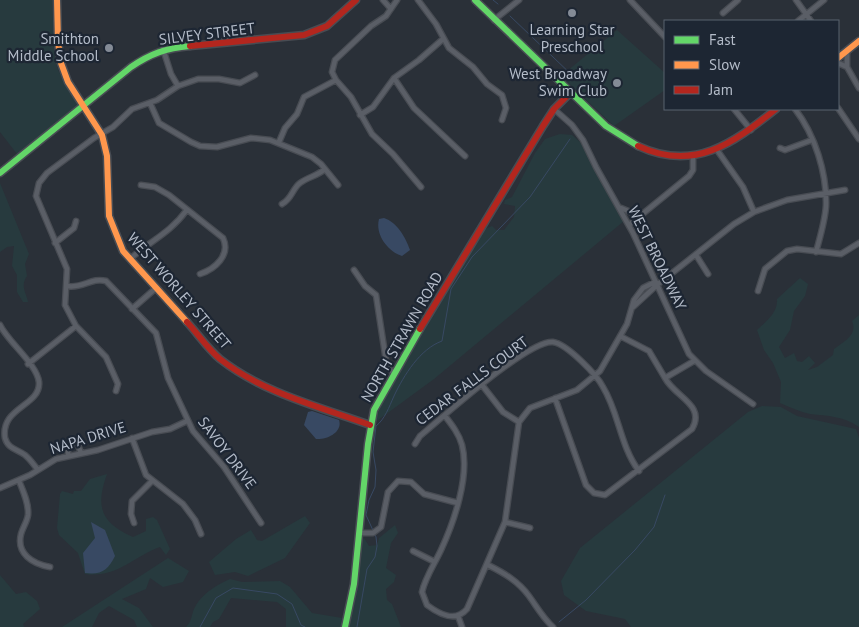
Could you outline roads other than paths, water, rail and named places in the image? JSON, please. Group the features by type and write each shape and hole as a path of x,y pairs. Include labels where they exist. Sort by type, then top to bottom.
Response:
{"street":[{"name":"WEST WORLEY STREET","path":"57,0 59,52 62,67 68,81 102,133 108,157 107,195 110,219 115,236 130,259 219,358 235,371 266,386 370,425"},
{"name":"SILVEY STREET","path":"0,173 142,59 163,49 304,35 327,26 356,0"},
{"path":"383,0 391,9"},
{"path":"396,0 386,16 371,26 336,60 332,67 336,80 351,97 360,115 378,142 393,154 421,187"},
{"path":"418,0 456,56 473,67 487,84 502,95 506,108 502,120"},
{"path":"474,0 606,126 635,146 667,156 693,156 717,150 751,130 775,110"},
{"path":"494,20 519,0"},
{"path":"630,0 664,36"},
{"path":"723,13 738,0"},
{"path":"796,0 810,20"},
{"path":"799,20 824,0"},
{"path":"360,115 373,106 394,78 443,39"},
{"path":"839,57 859,41"},
{"path":"163,49 171,74 178,86"},
{"path":"847,51 847,67"},
{"path":"839,59 847,67 859,88"},
{"path":"116,391 118,384 106,357 76,326 64,306 67,269 55,243 47,217 36,196 36,189 47,173 119,123 132,109 150,103 178,86 198,79 219,79 240,83 255,75"},
{"path":"394,78 414,108 465,156"},
{"path":"279,142 285,128 297,114 304,97 336,80"},
{"name":"NORTH STRAWN ROAD","path":"345,627 364,534 370,425 374,410 394,373 554,109 570,93"},
{"path":"150,103 159,123 200,146 217,147 251,138 279,142 312,157 325,169 338,186"},
{"name":"WEST BROADWAY","path":"554,109 584,140 629,225 694,361 753,404"},
{"path":"839,109 859,139"},
{"path":"735,110 751,130"},
{"path":"796,110 812,140 820,164 826,194 826,208 816,252"},
{"path":"780,148 785,150 812,140"},
{"path":"717,150 743,187 754,212"},
{"path":"629,225 689,176 693,170 693,156"},
{"path":"282,204 289,199 301,182 314,177 325,169"},
{"path":"141,184 161,190 219,234 226,243 225,254 222,259 206,272 200,274"},
{"path":"445,416 456,431 463,453 458,503 452,526 422,592 427,605 451,617 458,616 467,609 488,565 505,522 519,422 530,408 577,390 594,376 606,362 633,307 657,284 734,224 754,212 787,200 845,190"},
{"path":"619,207 640,216"},
{"path":"130,259 147,244 171,229 186,210"},
{"path":"55,243 74,228 76,221"},
{"path":"758,291 765,269 787,251 797,249 840,254 859,244"},
{"path":"696,255 708,274"},
{"path":"354,270 365,286 376,295 387,367 394,373"},
{"name":"SAVOY DRIVE","path":"67,286 77,288 92,281 106,281 156,333 168,378 187,421 198,439 233,479 261,523"},
{"path":"132,309 156,288"},
{"path":"0,325 38,379 38,389 35,394 8,417 4,436 10,446 24,454 38,470"},
{"path":"28,364 76,326"},
{"path":"555,398 586,485 594,494 599,496 611,493 692,429 696,421 696,412 693,406 669,385 649,352 620,336"},
{"name":"CEDAR FALLS COURT","path":"415,444 420,436 482,385 531,349 552,342 569,350 606,391 628,453 639,471"},
{"path":"665,378 694,361"},
{"path":"482,385 507,416 519,422"},
{"name":"NAPA DRIVE","path":"0,488 19,481 56,459 98,450 187,421"},
{"path":"132,438 143,469 152,481 183,504 195,520 201,534"},
{"path":"68,455 68,449 74,444 78,445 81,453"},
{"path":"19,481 28,506 28,515 20,539 21,548 32,562 50,567"},
{"path":"134,523 131,514 132,501 152,481"},
{"path":"364,534 381,527 388,492 398,482 411,482 424,494 458,503"},
{"path":"505,522 530,528"},
{"path":"413,551 435,562"},
{"path":"488,565 504,573 520,586 541,615 553,627"},
{"path":"458,616 462,627"}],"water":[{"path":"384,218 397,227 406,240 410,250 402,256 397,254 383,241 378,225 379,219"},
{"path":"312,411 339,420 339,428 329,437 316,439 304,425 308,412"},
{"path":"91,522 105,530 115,556 110,565 104,570 96,573 85,573 83,553 95,538"}],"waterway":[{"path":"493,0 498,4"},
{"path":"510,16 575,78"},
{"path":"588,90 595,97"},
{"path":"357,627 367,569 375,557 377,546 376,537 366,515 369,500 375,487 376,470 373,452 376,426 384,416 408,371 420,356 442,341 451,289 472,257 530,197 570,139"},
{"path":"559,622 586,600 635,550 654,527 665,495"},
{"path":"200,627 216,598 233,588 277,594 292,604 301,625 305,627"}],"place":[{"name":"Learning Star Preschool","path":"572,13"},
{"name":"Smithton Middle School","path":"109,48"},
{"name":"West Broadway Swim Club","path":"617,83"}]}
